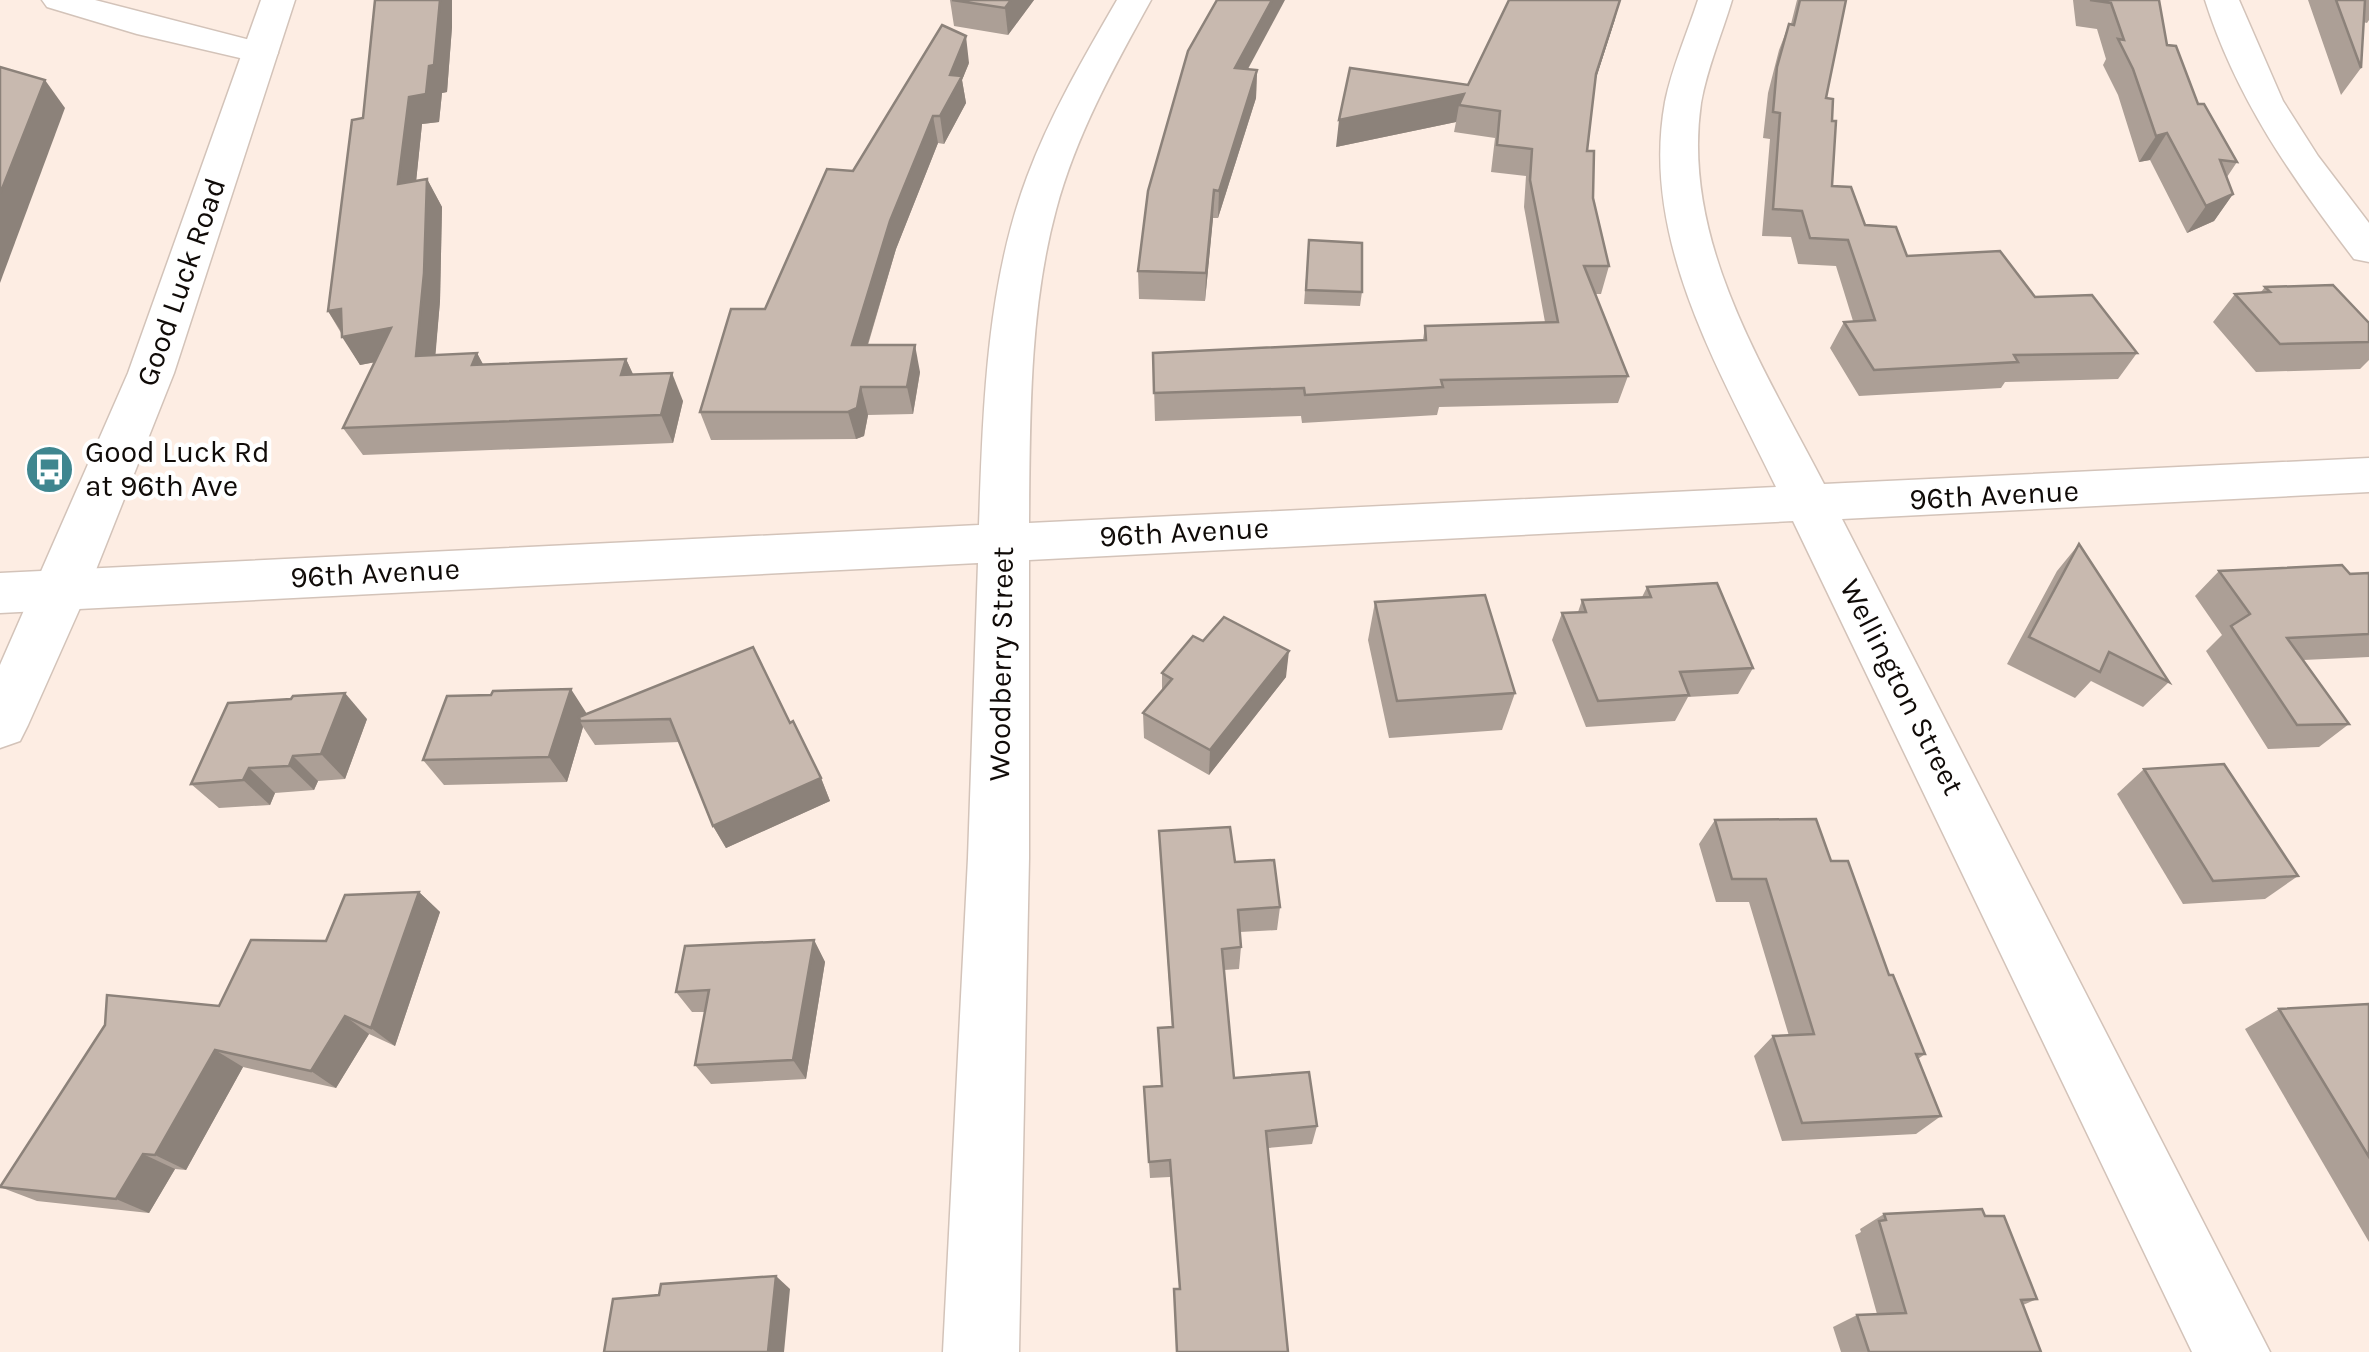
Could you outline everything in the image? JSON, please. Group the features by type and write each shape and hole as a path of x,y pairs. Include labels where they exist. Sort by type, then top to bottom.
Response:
{"street":[{"path":"59,0 148,27 261,53"},
{"name":"Good Luck Road","path":"0,725 62,590 151,373 278,0"},
{"name":"Woodberry Street","path":"982,1352 1002,712 1002,540 1013,363 1028,240 1057,152 1098,63 1134,0"},
{"name":"Wellington Street","path":"1716,0 1691,66 1682,107 1679,153 1698,260 1713,311 2232,1352"},
{"path":"2222,0 2238,50 2262,101 2288,143 2369,250"},
{"name":"96th Avenue","path":"0,592 2369,475"}],"building":[{"path":"375,0 440,0 434,65 429,66 426,94 409,97 398,184 427,179 416,356 477,353 472,365 626,359 621,375 672,373 661,415 343,428 391,328 342,337 341,309 328,311 352,120 363,118"},
{"path":"952,0 1011,0 1005,8"},
{"path":"1217,0 1272,0 1235,68 1257,70 1219,191 1214,190 1206,273 1138,271 1148,191 1188,51"},
{"path":"1509,0 1620,0 1596,74 1587,151 1594,151 1593,198 1609,266 1584,266 1628,376 1441,380 1443,387 1305,395 1304,388 1154,393 1153,353 1426,340 1425,326 1558,322 1530,180 1532,149 1497,145 1500,111 1459,105 1464,94 1339,120 1350,68 1468,85"},
{"path":"1800,0 1846,0 1826,98 1833,99 1832,121 1836,121 1832,186 1851,187 1865,225 1896,227 1907,256 2000,251 2035,297 2092,295 2137,353 2014,355 2018,362 1874,370 1844,322 1875,320 1848,240 1810,238 1802,211 1773,209 1780,113 1773,112 1777,67"},
{"path":"2090,0 2159,0 2167,45 2176,46 2198,104 2204,104 2237,162 2220,160 2233,194 2206,206 2167,133 2156,136 2133,69 2118,39 2124,40 2111,3"},
{"path":"2336,0 2365,0 2361,68"},
{"path":"942,25 966,36 950,75 962,76 940,116 933,116 890,221 852,345 915,345 907,387 861,387 857,408 848,412 700,412 731,309 765,309 827,169 853,171"},
{"path":"0,67 45,80 0,194"},
{"path":"1309,240 1362,243 1362,292 1306,290"},
{"path":"2333,285 2369,323 2369,342 2280,344 2235,294 2270,292 2265,287"},
{"path":"2079,544 2169,682 2109,652 2100,672 2029,637"},
{"path":"2342,565 2350,574 2369,573 2369,634 2287,638 2349,724 2297,725 2231,626 2250,614 2219,571"},
{"path":"1717,583 1753,668 1680,672 1689,695 1598,701 1562,613 1586,612 1582,600 1651,597 1647,587"},
{"path":"1485,595 1515,693 1397,701 1375,602"},
{"path":"1224,617 1289,651 1210,750 1143,713 1172,679 1162,673 1193,636 1203,641"},
{"path":"753,647 821,778 713,826 670,719 580,721 579,717"},
{"path":"571,689 549,757 423,760 447,696"},
{"path":"345,693 321,754 293,756 289,766 249,768 243,780 191,784 228,703"},
{"path":"2224,764 2298,876 2213,881 2144,769"},
{"path":"1816,819 1831,861 1848,861 1889,975 1893,975 1925,1054 1916,1054 1941,1116 1802,1123 1773,1036 1814,1034 1766,879 1732,879 1715,820"},
{"path":"1230,827 1235,862 1274,860 1280,907 1238,910 1241,947 1222,949 1234,1078 1309,1072 1317,1126 1266,1131 1288,1352 1177,1352 1174,1289 1180,1289 1170,1160 1149,1162 1144,1087 1162,1086 1158,1028 1173,1027 1159,831"},
{"path":"419,892 371,1028 345,1016 311,1071 215,1050 155,1155 143,1154 116,1199 0,1187 105,1025 107,995 219,1006 251,940 326,941 345,895"},
{"path":"814,940 793,1060 695,1065 709,990 676,992 685,946"},
{"path":"2369,1004 2369,1157 2279,1009"},
{"path":"1982,1209 1985,1216 2004,1216 2037,1299 2021,1300 2041,1352 1869,1352 1857,1315 1906,1313 1879,1221 1886,1220 1884,1214"},
{"path":"776,1276 768,1352 604,1352 613,1299 659,1295 661,1284"}],"place":[{"name":"Good Luck Rd at 96th Ave","path":"50,469"}]}
